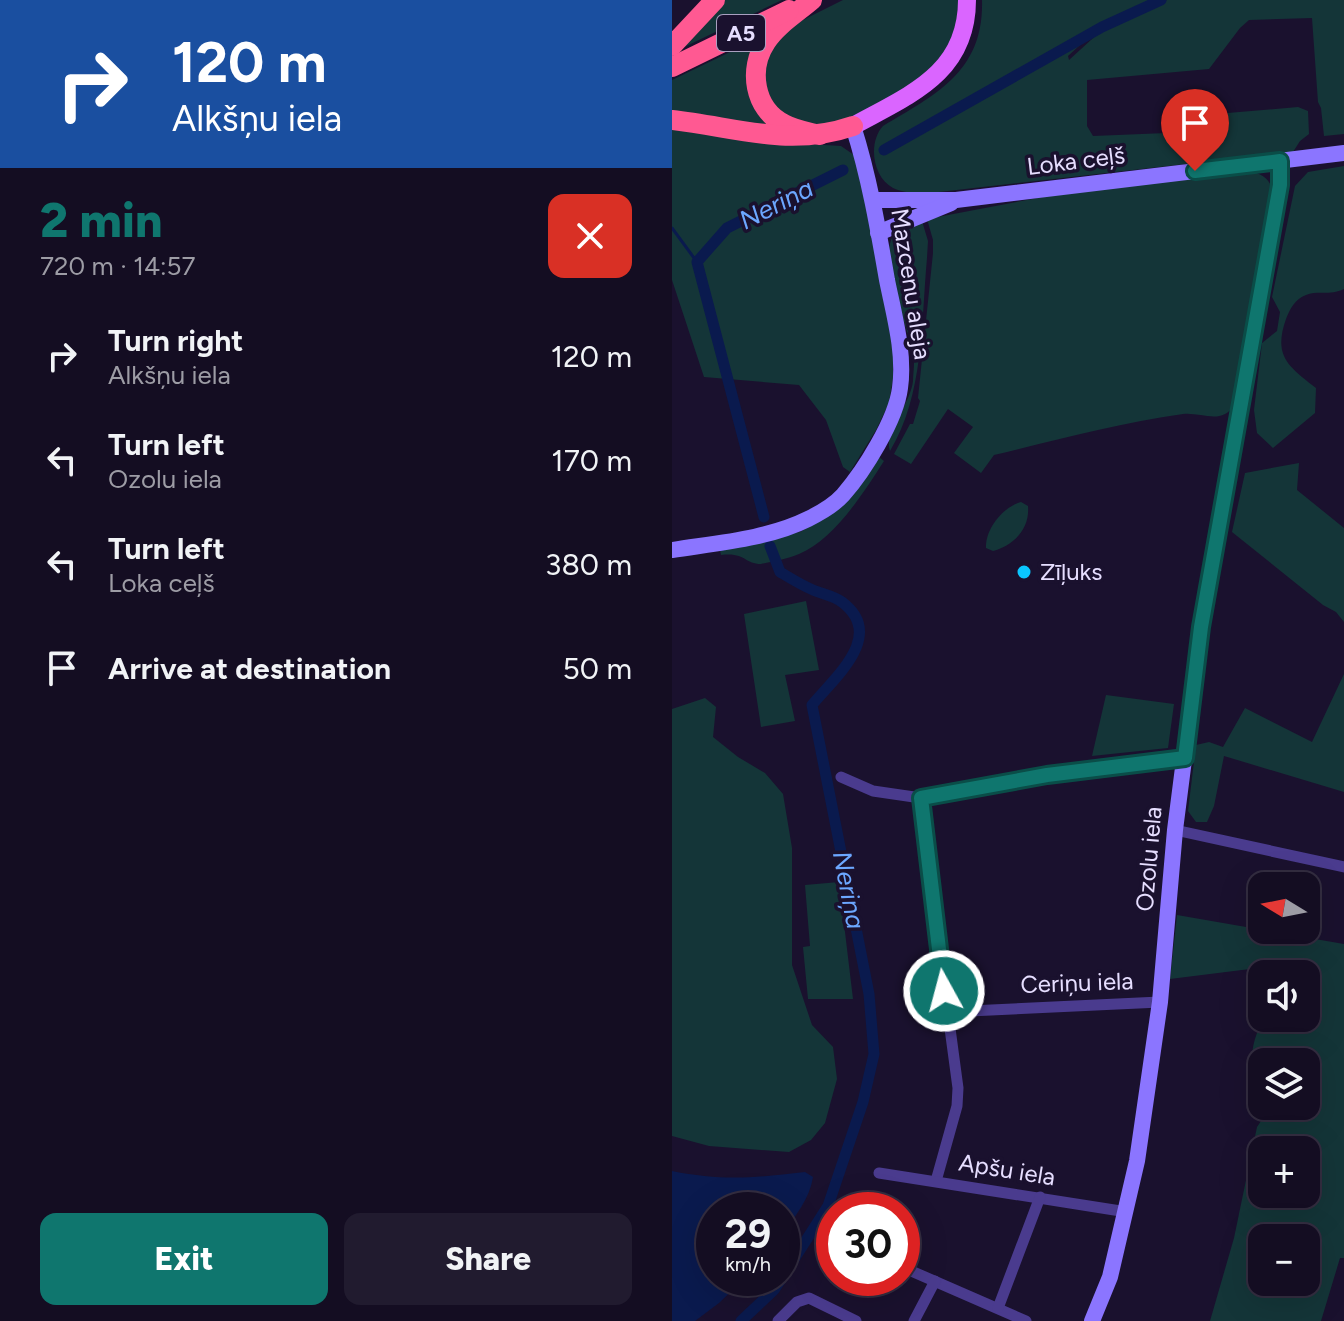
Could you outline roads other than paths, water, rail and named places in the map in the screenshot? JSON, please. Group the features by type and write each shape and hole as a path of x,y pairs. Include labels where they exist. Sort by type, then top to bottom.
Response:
{"highway":[{"path":"672,46 715,0"},
{"path":"812,0 767,40 757,61 756,85 764,106 781,123 820,135"},
{"name":"A5","path":"672,67 812,0"},
{"path":"672,120 786,138 820,135 853,126"}],"main road":[{"path":"853,126 917,91 937,75 955,54 963,35 967,0"},
{"name":"Mazcenu aleja","path":"672,550 770,533 806,520 843,494 895,409 900,389 899,342 873,200 853,126"},
{"name":"Loka ceļš","path":"873,200 956,200 1344,153"},
{"name":"Ozolu iela","path":"1092,1321 1110,1277 1139,1152 1160,1002 1175,830 1201,627 1280,185 1280,161"},
{"name":"Loka ceļš","path":"878,233 956,200"}],"street":[{"path":"841,777 873,791 921,798 1047,775 1185,758"},
{"path":"921,798 958,1088 957,1106 936,1181"},
{"path":"1175,830 1344,867"},
{"name":"Ceriņu iela","path":"948,1012 1160,1002"},
{"name":"Apšu iela","path":"879,1173 1127,1212"},
{"path":"998,1308 1040,1197"},
{"path":"920,1275 1026,1321"},
{"path":"914,1321 935,1281"},
{"path":"778,1321 797,1302 809,1298 856,1321"}],"waterway":[{"name":"Neriņa","path":"884,150 1102,27 1161,0"},
{"name":"Neriņa","path":"764,517 697,262 727,228 843,170"},
{"path":"672,228 697,262"},
{"name":"Neriņa","path":"770,546 780,572 842,602 854,615 859,628 852,655 812,705 869,994 874,1054 863,1102 828,1206 800,1250"},
{"name":"Neriņa","path":"832,1183 836,1184"},
{"name":"Neriņa","path":"741,1321 768,1296"}],"place":[{"name":"Zīļuks","path":"1024,572"}]}
